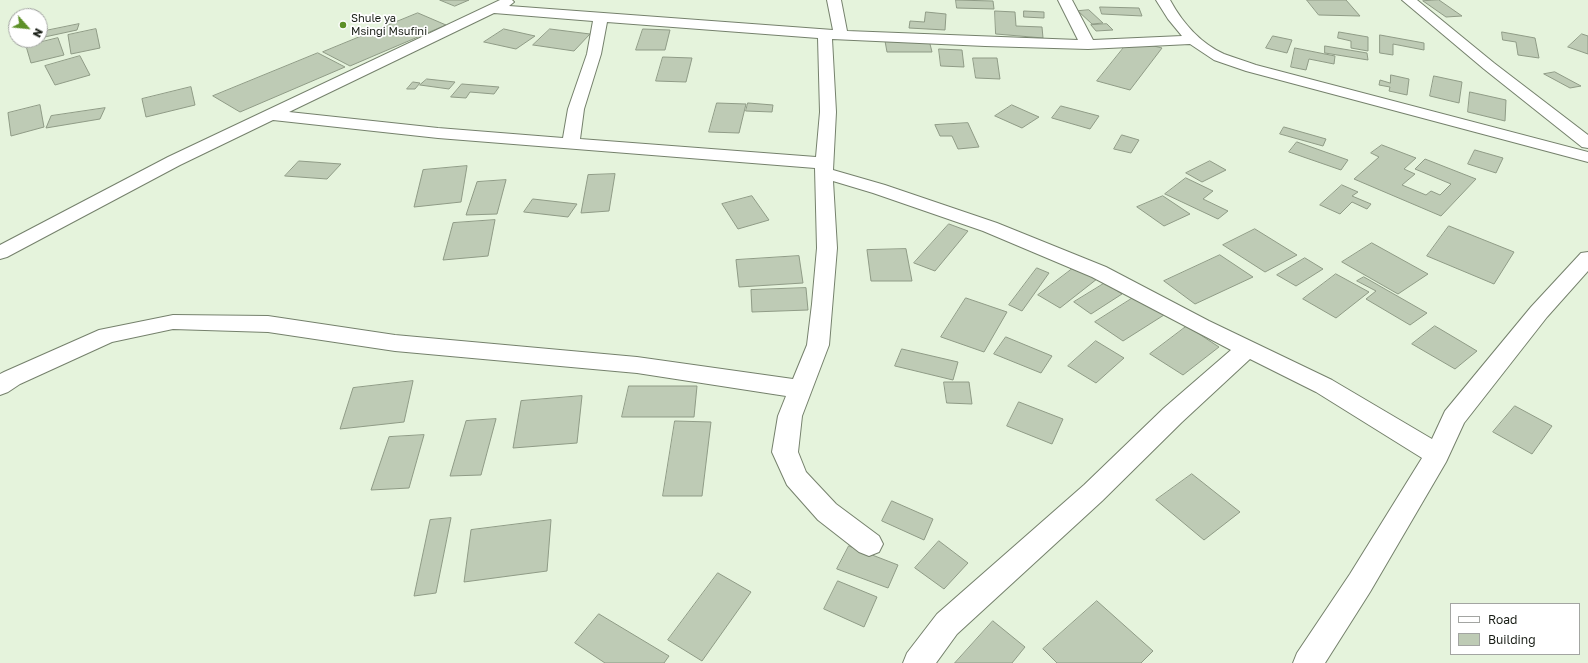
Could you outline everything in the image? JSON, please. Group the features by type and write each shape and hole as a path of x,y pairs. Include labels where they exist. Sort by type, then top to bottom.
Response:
{"street":[{"path":"0,253 174,161 511,0"},
{"path":"834,0 824,168 827,248 823,304 818,345 790,416 785,452 796,478 827,512 869,544"},
{"path":"1064,0 1088,45"},
{"path":"1163,0 1168,10 1193,40 1217,56 1251,68 1580,155 1588,171"},
{"path":"1409,0 1489,66 1588,142"},
{"path":"493,9 833,35 1088,45 1193,40"},
{"path":"571,143 576,109 594,54 601,17"},
{"path":"270,115 438,133 571,143 824,168 990,228 1092,269 1247,349 1324,386 1437,455"},
{"path":"1308,663 1360,583 1437,455 1454,418 1539,312 1588,258"},
{"path":"0,386 12,378 106,335 173,322 268,324 395,343 636,365 801,388"},
{"path":"918,663 947,624 1093,493 1173,415 1247,349"}],"building":[{"path":"440,0 469,0 455,6"},
{"path":"956,0 993,1 994,9 957,8"},
{"path":"1307,0 1346,0 1360,16 1319,15"},
{"path":"1439,0 1462,16 1446,17 1423,1"},
{"path":"1100,7 1139,8 1142,16 1102,14"},
{"path":"1089,10 1103,23 1092,24 1078,11"},
{"path":"995,11 1015,12 1016,26 1042,27 1043,38 996,34"},
{"path":"1024,11 1044,12 1044,18 1024,17"},
{"path":"926,12 946,14 945,30 909,28 910,21 924,22"},
{"path":"418,13 446,25 350,66 323,52"},
{"path":"79,24 77,30 48,36 48,30"},
{"path":"1107,24 1113,30 1096,31 1091,25"},
{"path":"96,29 100,48 71,54 68,35"},
{"path":"504,29 535,36 516,49 484,42"},
{"path":"550,29 590,34 574,51 533,45"},
{"path":"643,29 670,30 665,50 636,50"},
{"path":"1339,32 1368,37 1368,51 1351,48 1351,41 1338,38"},
{"path":"1502,32 1535,38 1539,58 1518,55 1516,42 1503,40"},
{"path":"1582,34 1588,36 1588,54 1568,47"},
{"path":"1380,35 1424,43 1424,50 1393,44 1393,55 1380,53"},
{"path":"1273,36 1292,40 1287,53 1266,48"},
{"path":"58,38 64,55 31,63 27,48 48,48 48,40"},
{"path":"929,40 932,52 887,52 885,41"},
{"path":"1130,40 1162,48 1130,90 1097,81"},
{"path":"1325,46 1367,53 1368,60 1325,53"},
{"path":"1295,48 1335,56 1334,64 1309,59 1306,70 1291,67"},
{"path":"939,49 962,50 964,67 941,66"},
{"path":"318,53 345,67 240,112 213,96"},
{"path":"80,56 90,75 55,85 45,66"},
{"path":"663,57 692,58 686,82 656,81"},
{"path":"973,58 997,58 1000,79 976,78"},
{"path":"1555,72 1581,86 1570,88 1544,74"},
{"path":"1391,75 1409,79 1407,95 1389,91 1390,87 1379,85 1380,80 1390,83"},
{"path":"1434,76 1462,82 1459,103 1430,96"},
{"path":"427,79 455,82 449,89 420,85"},
{"path":"413,82 420,83 415,89 407,89"},
{"path":"462,84 499,87 494,94 470,92 466,98 451,97"},
{"path":"191,87 195,105 146,117 142,99"},
{"path":"1470,92 1506,100 1505,121 1468,112"},
{"path":"717,103 746,104 739,133 709,132"},
{"path":"748,103 773,105 772,112 746,111"},
{"path":"40,105 44,127 11,136 8,113"},
{"path":"1012,105 1039,117 1022,128 995,116"},
{"path":"1061,106 1099,116 1090,129 1052,118"},
{"path":"105,108 100,119 46,128 51,116"},
{"path":"968,123 979,147 958,149 952,136 940,136 935,125"},
{"path":"1284,127 1326,139 1323,146 1280,134"},
{"path":"1122,135 1139,140 1131,153 1114,149"},
{"path":"1297,142 1348,160 1341,170 1289,152"},
{"path":"1382,145 1416,158 1404,169 1415,174 1402,185 1426,195 1431,191 1440,195 1451,184 1415,169 1425,159 1476,179 1441,216 1354,179 1379,157 1371,153"},
{"path":"1475,150 1503,158 1496,173 1468,164"},
{"path":"299,161 341,164 327,179 285,176"},
{"path":"1210,161 1226,170 1202,182 1186,173"},
{"path":"467,166 461,202 414,207 423,170"},
{"path":"615,174 609,211 581,213 588,175"},
{"path":"1186,178 1213,191 1203,199 1228,211 1218,219 1165,194"},
{"path":"506,180 497,214 466,215 477,182"},
{"path":"1342,185 1358,192 1352,196 1371,204 1367,209 1352,202 1340,214 1320,205"},
{"path":"752,196 769,220 738,229 722,204"},
{"path":"1163,196 1190,214 1164,226 1137,207"},
{"path":"533,199 577,204 568,217 524,212"},
{"path":"495,220 488,256 443,260 453,223"},
{"path":"949,224 968,231 935,271 914,263"},
{"path":"1449,226 1514,252 1494,284 1427,256"},
{"path":"1255,229 1297,255 1265,272 1223,245"},
{"path":"1372,243 1428,274 1398,294 1342,262"},
{"path":"906,249 912,281 871,281 867,250"},
{"path":"1220,255 1253,277 1195,304 1164,281"},
{"path":"799,256 803,283 739,287 736,260"},
{"path":"1305,258 1323,269 1296,286 1277,275"},
{"path":"1080,263 1102,275 1060,308 1038,295"},
{"path":"1037,268 1049,273 1022,311 1009,305"},
{"path":"1336,274 1369,292 1336,318 1303,299"},
{"path":"1364,277 1427,313 1410,325 1366,299 1376,291 1357,281"},
{"path":"1105,283 1122,294 1091,314 1074,302"},
{"path":"806,288 808,310 752,312 751,290"},
{"path":"1136,296 1164,315 1123,341 1095,322"},
{"path":"966,298 1007,312 984,352 941,337"},
{"path":"1187,326 1219,347 1183,375 1150,354"},
{"path":"1435,326 1477,351 1455,369 1412,344"},
{"path":"1006,337 1052,356 1041,373 994,354"},
{"path":"1096,341 1124,358 1096,383 1068,366"},
{"path":"902,349 958,362 953,380 895,366"},
{"path":"413,381 404,422 340,429 353,388"},
{"path":"944,382 969,382 972,404 947,403"},
{"path":"629,386 697,386 694,417 622,417"},
{"path":"582,396 577,443 513,448 521,401"},
{"path":"1019,402 1063,419 1052,444 1007,426"},
{"path":"1515,406 1552,426 1532,454 1493,432"},
{"path":"496,419 481,475 450,476 466,421"},
{"path":"675,421 711,422 702,496 663,496"},
{"path":"424,435 409,488 371,490 389,437"},
{"path":"1192,474 1240,512 1204,540 1156,500"},
{"path":"892,501 933,519 924,540 882,521"},
{"path":"451,518 436,593 414,596 430,520"},
{"path":"551,520 547,571 464,582 471,530"},
{"path":"939,541 968,563 944,589 915,568"},
{"path":"849,546 898,565 888,588 837,569"},
{"path":"718,573 751,592 702,661 668,640"},
{"path":"838,581 877,597 864,627 824,609"},
{"path":"1097,601 1153,651 1141,663 1057,663 1043,649"},
{"path":"599,614 669,656 664,663 605,663 575,643"},
{"path":"993,621 1025,647 1012,663 955,663"}],"place":[{"name":"Shule ya Msingi Msufini","path":"343,25"}]}
